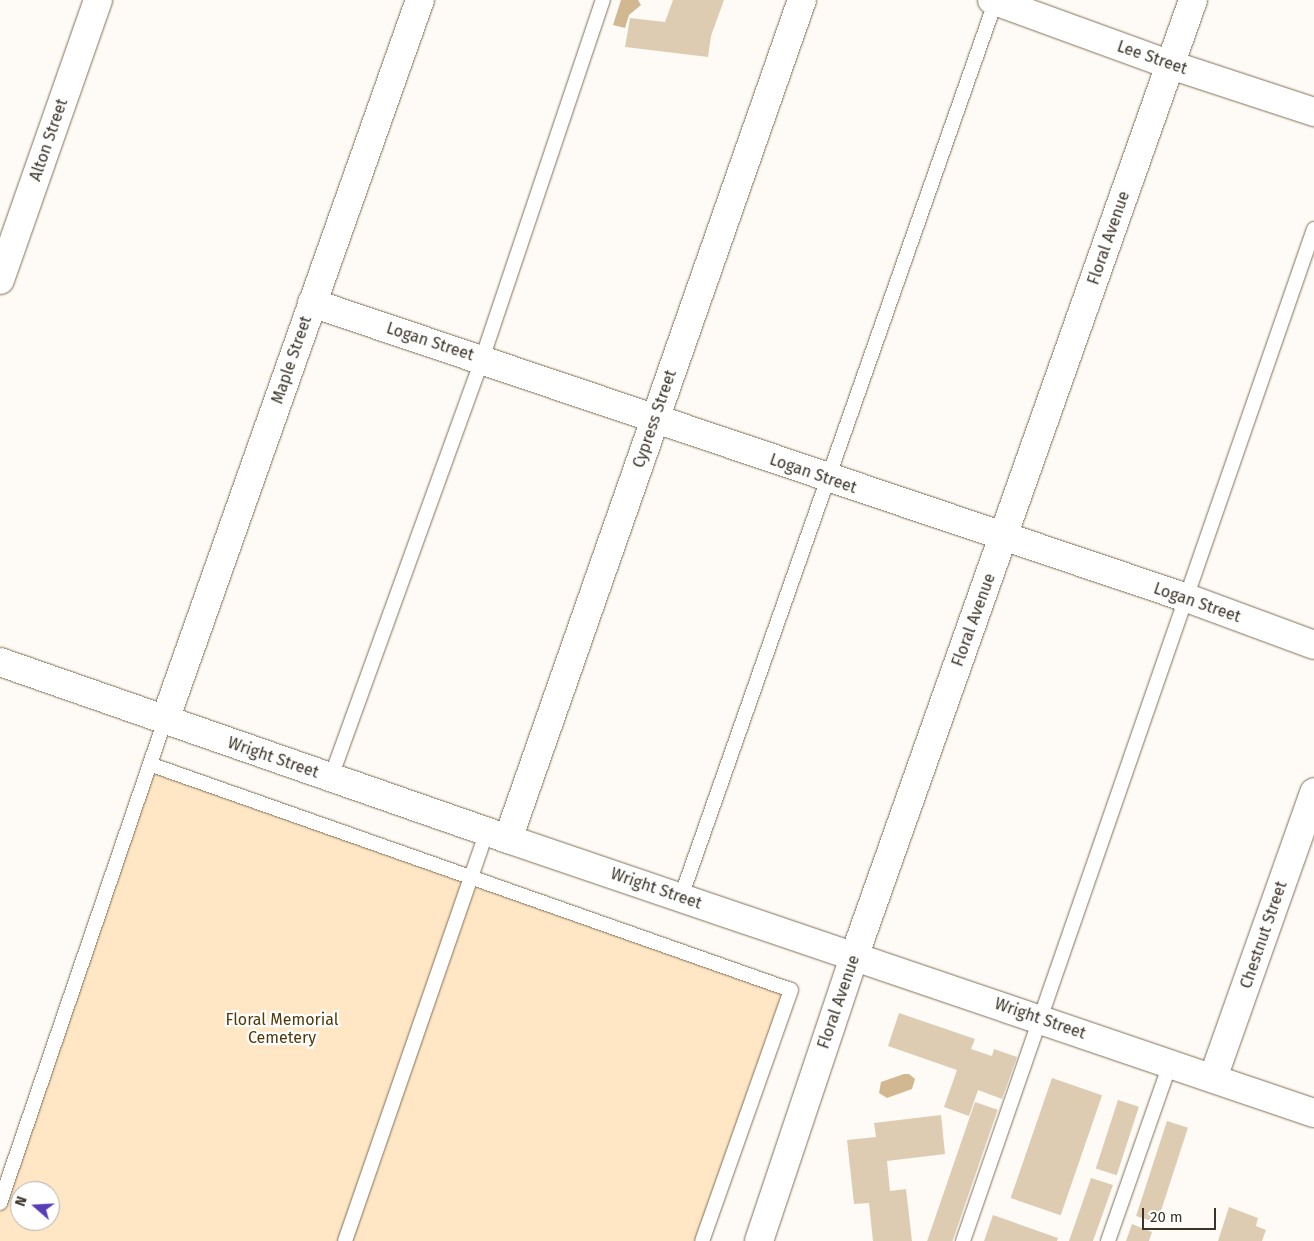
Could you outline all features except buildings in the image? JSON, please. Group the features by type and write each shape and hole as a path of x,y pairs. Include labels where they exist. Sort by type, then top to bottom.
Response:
{"street":[{"name":"Alton Street","path":"0,280 98,0"},
{"name":"Maple Street","path":"165,720 420,0"},
{"name":"Cypress Street","path":"497,835 655,420 802,0"},
{"name":"Lee Street","path":"995,0 1171,65 1314,112"},
{"name":"Floral Avenue","path":"759,1241 854,957 1193,0"},
{"name":"Logan Street","path":"312,303 482,359 829,479 1187,598 1314,645"},
{"name":"Wright Street","path":"0,662 497,835 1314,1113"},
{"name":"Chestnut Street","path":"1213,1078 1314,792"}],"lane":[{"path":"331,778 482,359 603,0"},
{"path":"681,897 829,479 995,0"},
{"path":"963,1241 1314,229"},
{"path":"0,1204 152,765 165,720"},
{"path":"152,765 471,879 791,990 702,1241"},
{"path":"344,1241 471,879 497,835"},
{"path":"1108,1241 1170,1064"}],"green space":[{"name":"Floral Memorial Cemetery","path":"152,761 795,985 708,1241 0,1241 0,1189"}],"shaded area":[{"path":"621,0 638,0 641,5 629,15 625,28 613,25"},
{"path":"909,1074 915,1079 912,1089 887,1098 879,1093 881,1082"}]}
